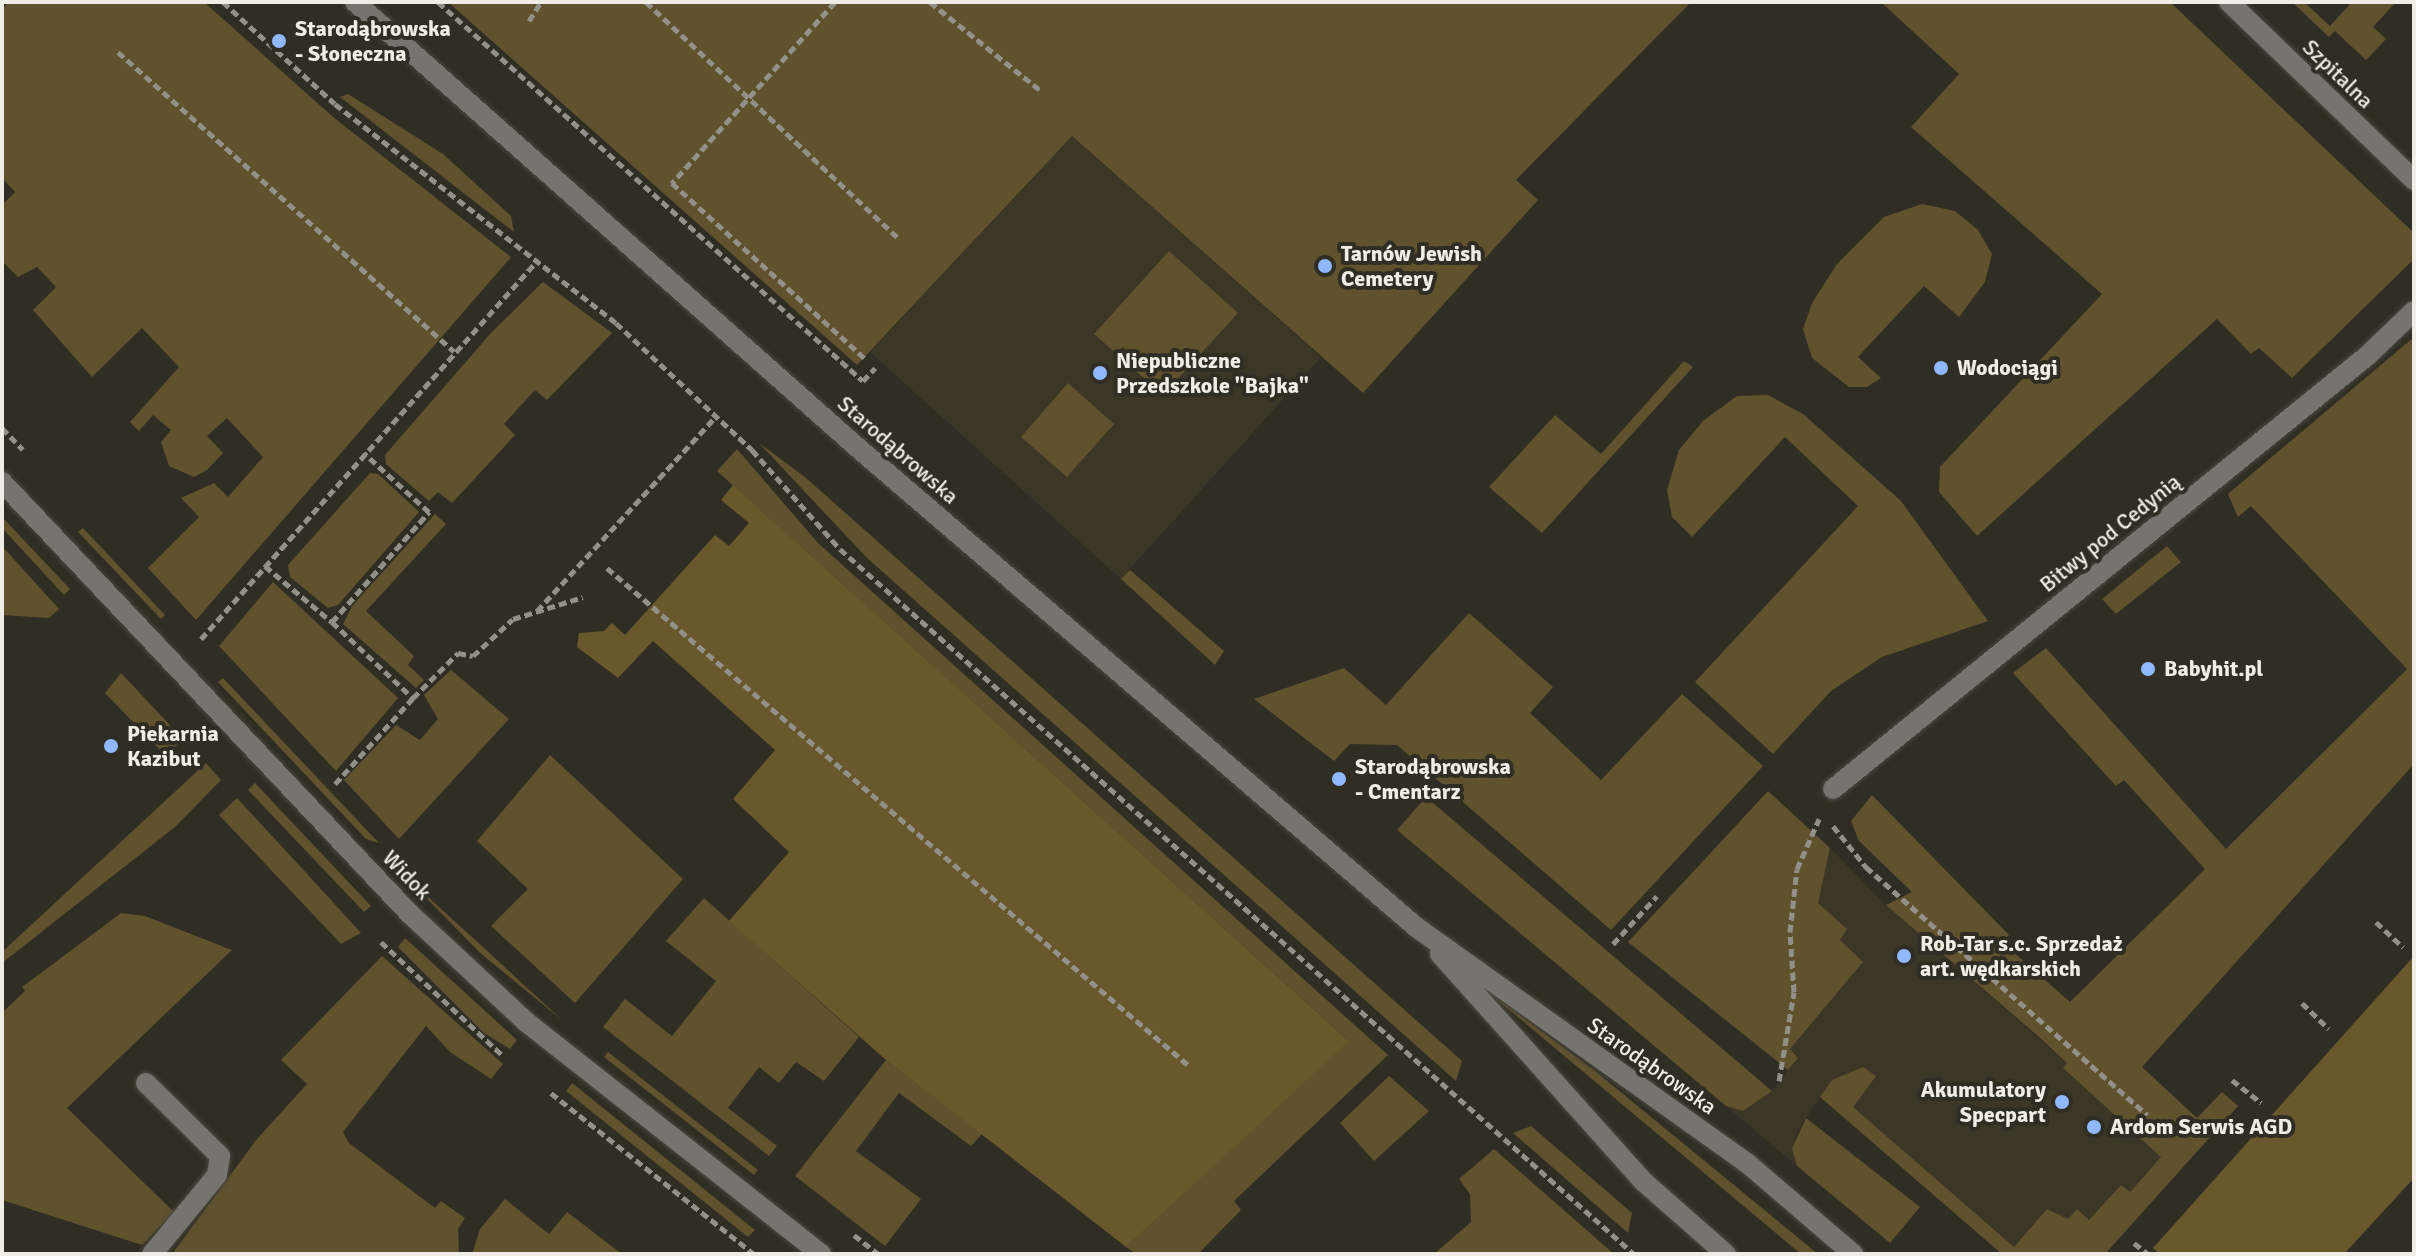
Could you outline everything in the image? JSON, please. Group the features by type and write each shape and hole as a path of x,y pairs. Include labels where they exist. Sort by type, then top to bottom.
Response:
{"street":[{"name":"Starodąbrowska","path":"355,2 870,458 1416,927 1747,1163 1853,1254"},
{"name":"Szpitalna","path":"2229,2 2414,180"},
{"name":"Bitwy pod Cedynią","path":"1833,789 2354,366 2414,311"},
{"name":"Widok","path":"2,482 410,914 525,1021 821,1254"},
{"name":"Starodąbrowska","path":"1416,927 1644,1182 1726,1254"},
{"path":"146,1083 220,1156 217,1175 152,1254"}],"path":[{"path":"223,2 335,104 616,323 716,416 840,549 1634,1254"},
{"path":"438,2 863,381 875,368"},
{"path":"529,21 541,2"},
{"path":"646,2 898,238"},
{"path":"835,2 672,183 864,358"},
{"path":"930,2 1040,90"},
{"path":"118,52 454,351"},
{"path":"201,639 537,261"},
{"path":"537,611 716,416"},
{"path":"2,428 33,461"},
{"path":"332,622 429,512 364,453"},
{"path":"265,566 332,622 413,698"},
{"path":"607,568 1188,1065"},
{"path":"334,785 458,653 473,656 513,619 583,597"},
{"path":"191,628 211,651"},
{"path":"324,774 344,796"},
{"path":"1779,1081 1794,992 1790,932 1797,869 1833,789"},
{"path":"1833,789 1833,825 1866,867 2147,1115"},
{"path":"1613,944 1657,896"},
{"path":"2376,922 2403,947"},
{"path":"2302,1003 2329,1029"},
{"path":"2232,1080 2261,1103"},
{"path":"841,1225 878,1254"},
{"path":"2134,1243 2148,1254"}],"shaded area":[{"path":"8,2 204,2 333,117 511,257 196,620 148,568 199,517 181,498 214,483 228,497 263,457 227,418 207,436 223,453 207,470 194,477 169,466 161,442 171,430 153,415 139,431 130,422 179,367 142,328 92,377 33,310 56,287 37,267 18,277 2,261 2,205 15,192 2,178 2,10"},
{"name":"Tarnów Jewish Cemetery","path":"448,2 1691,2 1516,180 1538,200 1363,393 1072,136 857,365"},
{"path":"1881,2 2170,2 2414,233 2414,259 2292,378 2259,348 2251,354 2217,319 1977,536 1939,492 1940,467 2102,294 1911,127 1959,74"},
{"path":"2292,2 2304,2 2330,26 2352,2 2396,2 2373,27 2386,39 2366,60 2335,31 2329,37"},
{"path":"348,94 443,154 511,216 514,232 340,97"},
{"name":"Niepubliczne Przedszkole \"Bajka\"","path":"1072,136 1321,357 1121,579 870,352"},
{"path":"1922,204 1955,211 1978,230 1992,254 1985,282 1959,317 1924,286 1858,357 1881,378 1867,387 1849,387 1812,358 1803,329 1812,303 1837,264 1884,217"},
{"path":"1169,251 1238,313 1163,395 1094,334"},
{"path":"543,282 612,333 547,400 535,390 504,424 515,435 452,503 438,492 429,501 386,464 385,455 491,333"},
{"path":"2414,337 2414,764 2142,1067 2197,1118 2222,1092 2238,1106 2105,1254 2002,1254 1820,1097 1832,1080 1863,1067 1876,1076 1853,1107 2014,1247 2047,1209 2068,1219 2077,1209 2089,1220 2121,1185 2130,1192 2161,1157 2063,1068 2067,1063 2040,1038 1886,905 1912,892 1859,841 1851,821 1872,795 2009,935 2002,942 2070,1002 2205,869 2124,780 2116,786 2013,673 2046,648 2226,849 2407,669 2251,506 2238,517 2228,494"},
{"path":"1684,361 1693,367 1542,533 1489,487 1555,415 1601,454"},
{"path":"1068,383 1114,424 1067,477 1021,437"},
{"path":"1768,395 1803,414 1901,501 1988,621 1882,657 1831,691 1773,754 1695,682 1858,506 1785,437 1692,537 1672,517 1667,490 1679,450 1703,421 1737,396"},
{"path":"759,443 805,477 1462,1061 1456,1081 867,558"},
{"path":"737,449 818,543 1388,1055 1234,1201 1241,1210 1198,1254 1136,1254 1126,1247 1348,1040 717,471"},
{"path":"370,473 378,474 419,512 338,605 328,608 290,577 288,565"},
{"path":"733,485 1349,1041 1126,1247 886,1060 729,921 789,852 733,799 775,750 653,641 618,678 577,647 579,633 604,631 612,623 625,635 715,535 729,546 749,523 721,500"},
{"path":"435,514 446,524 366,611 414,656 408,665 424,680 416,688 343,624 352,606"},
{"path":"2,517 70,589 64,595 2,528"},
{"path":"83,528 165,615 161,619 78,532"},
{"path":"2,546 59,609 49,618 2,615"},
{"path":"2167,546 2181,562 2116,614 2102,599"},
{"path":"1130,570 1224,651 1215,665 1121,579"},
{"path":"273,582 398,698 336,771 219,646"},
{"path":"1469,613 1553,687 1530,713 1601,780 1682,694 1763,766 1611,930 1397,745 1350,744 1334,761 1254,699 1344,668 1386,705"},
{"path":"451,670 509,719 399,839 344,780 396,725 420,740 438,719 424,695"},
{"path":"121,673 185,741 163,753 105,693"},
{"path":"223,678 379,843 366,839 218,682"},
{"path":"550,755 683,879 575,1003 491,926 528,889 477,841"},
{"path":"206,763 221,780 175,827 2,963 2,952"},
{"path":"255,783 371,906 364,912 248,790"},
{"path":"1768,791 1830,848 1818,903 1847,929 1840,940 1863,962 1790,1049 1798,1058 1788,1070 1628,942"},
{"path":"1426,797 1772,1091 1743,1111 1726,1106 1397,830"},
{"path":"237,798 361,933 341,944 219,815"},
{"path":"1830,848 1886,905 2068,1064 2064,1068 2161,1157 2074,1254 2002,1254 1820,1097 1797,1132 1792,1148 1797,1166 1726,1106 1743,1111 1772,1091 1798,1058 1790,1049 1863,962 1839,940 1846,929 1817,903"},
{"path":"406,877 484,948 563,1021 479,952"},
{"path":"704,898 859,1037 824,1081 796,1062 779,1083 759,1067 728,1108 777,1146 769,1156 603,1027 625,999 672,1036 716,981 666,941"},
{"path":"121,913 145,916 232,950 67,1108 174,1212 142,1245 2,1200 2,1013 25,991 22,987"},
{"path":"405,938 517,1040 510,1049 484,1033 398,947"},
{"path":"382,956 503,1064 491,1079 450,1052 426,1026 343,1132 349,1143 435,1208 441,1201 465,1218 458,1229 459,1254 172,1254 257,1139 307,1084 281,1060"},
{"path":"2414,956 2414,1178 2344,1254 2160,1254 2153,1248"},
{"path":"1482,987 1595,1071 1818,1254 1801,1254"},
{"path":"608,1052 758,1170 754,1175 604,1057"},
{"path":"886,1060 982,1134 971,1146 899,1093 856,1151 921,1199 885,1246 795,1176"},
{"path":"1389,1076 1429,1111 1374,1161 1340,1123"},
{"path":"572,1083 755,1230 748,1237 566,1091"},
{"path":"1806,1118 1920,1207 1890,1243 1797,1166 1792,1148"},
{"path":"1531,1126 1632,1213 1628,1233 1513,1133"},
{"path":"1494,1149 1614,1254 1434,1254 1471,1222 1470,1194 1459,1179"},
{"path":"505,1199 549,1234 567,1212 622,1254 472,1254 480,1229"}],"place":[{"name":"Starodąbrowska - Słoneczna","path":"279,41"},
{"name":"Tarnów Jewish Cemetery","path":"1325,266"},
{"name":"Wodociągi","path":"1941,368"},
{"name":"Niepubliczne Przedszkole \"Bajka\"","path":"1100,373"},
{"name":"Babyhit.pl","path":"2148,669"},
{"name":"Piekarnia Kazibut","path":"111,746"},
{"name":"Starodąbrowska - Cmentarz","path":"1339,779"},
{"name":"Rob-Tar s.c. Sprzedaż art. wędkarskich","path":"1904,956"},
{"name":"Akumulatory Specpart","path":"2062,1102"},
{"name":"Ardom Serwis AGD","path":"2094,1127"}]}
